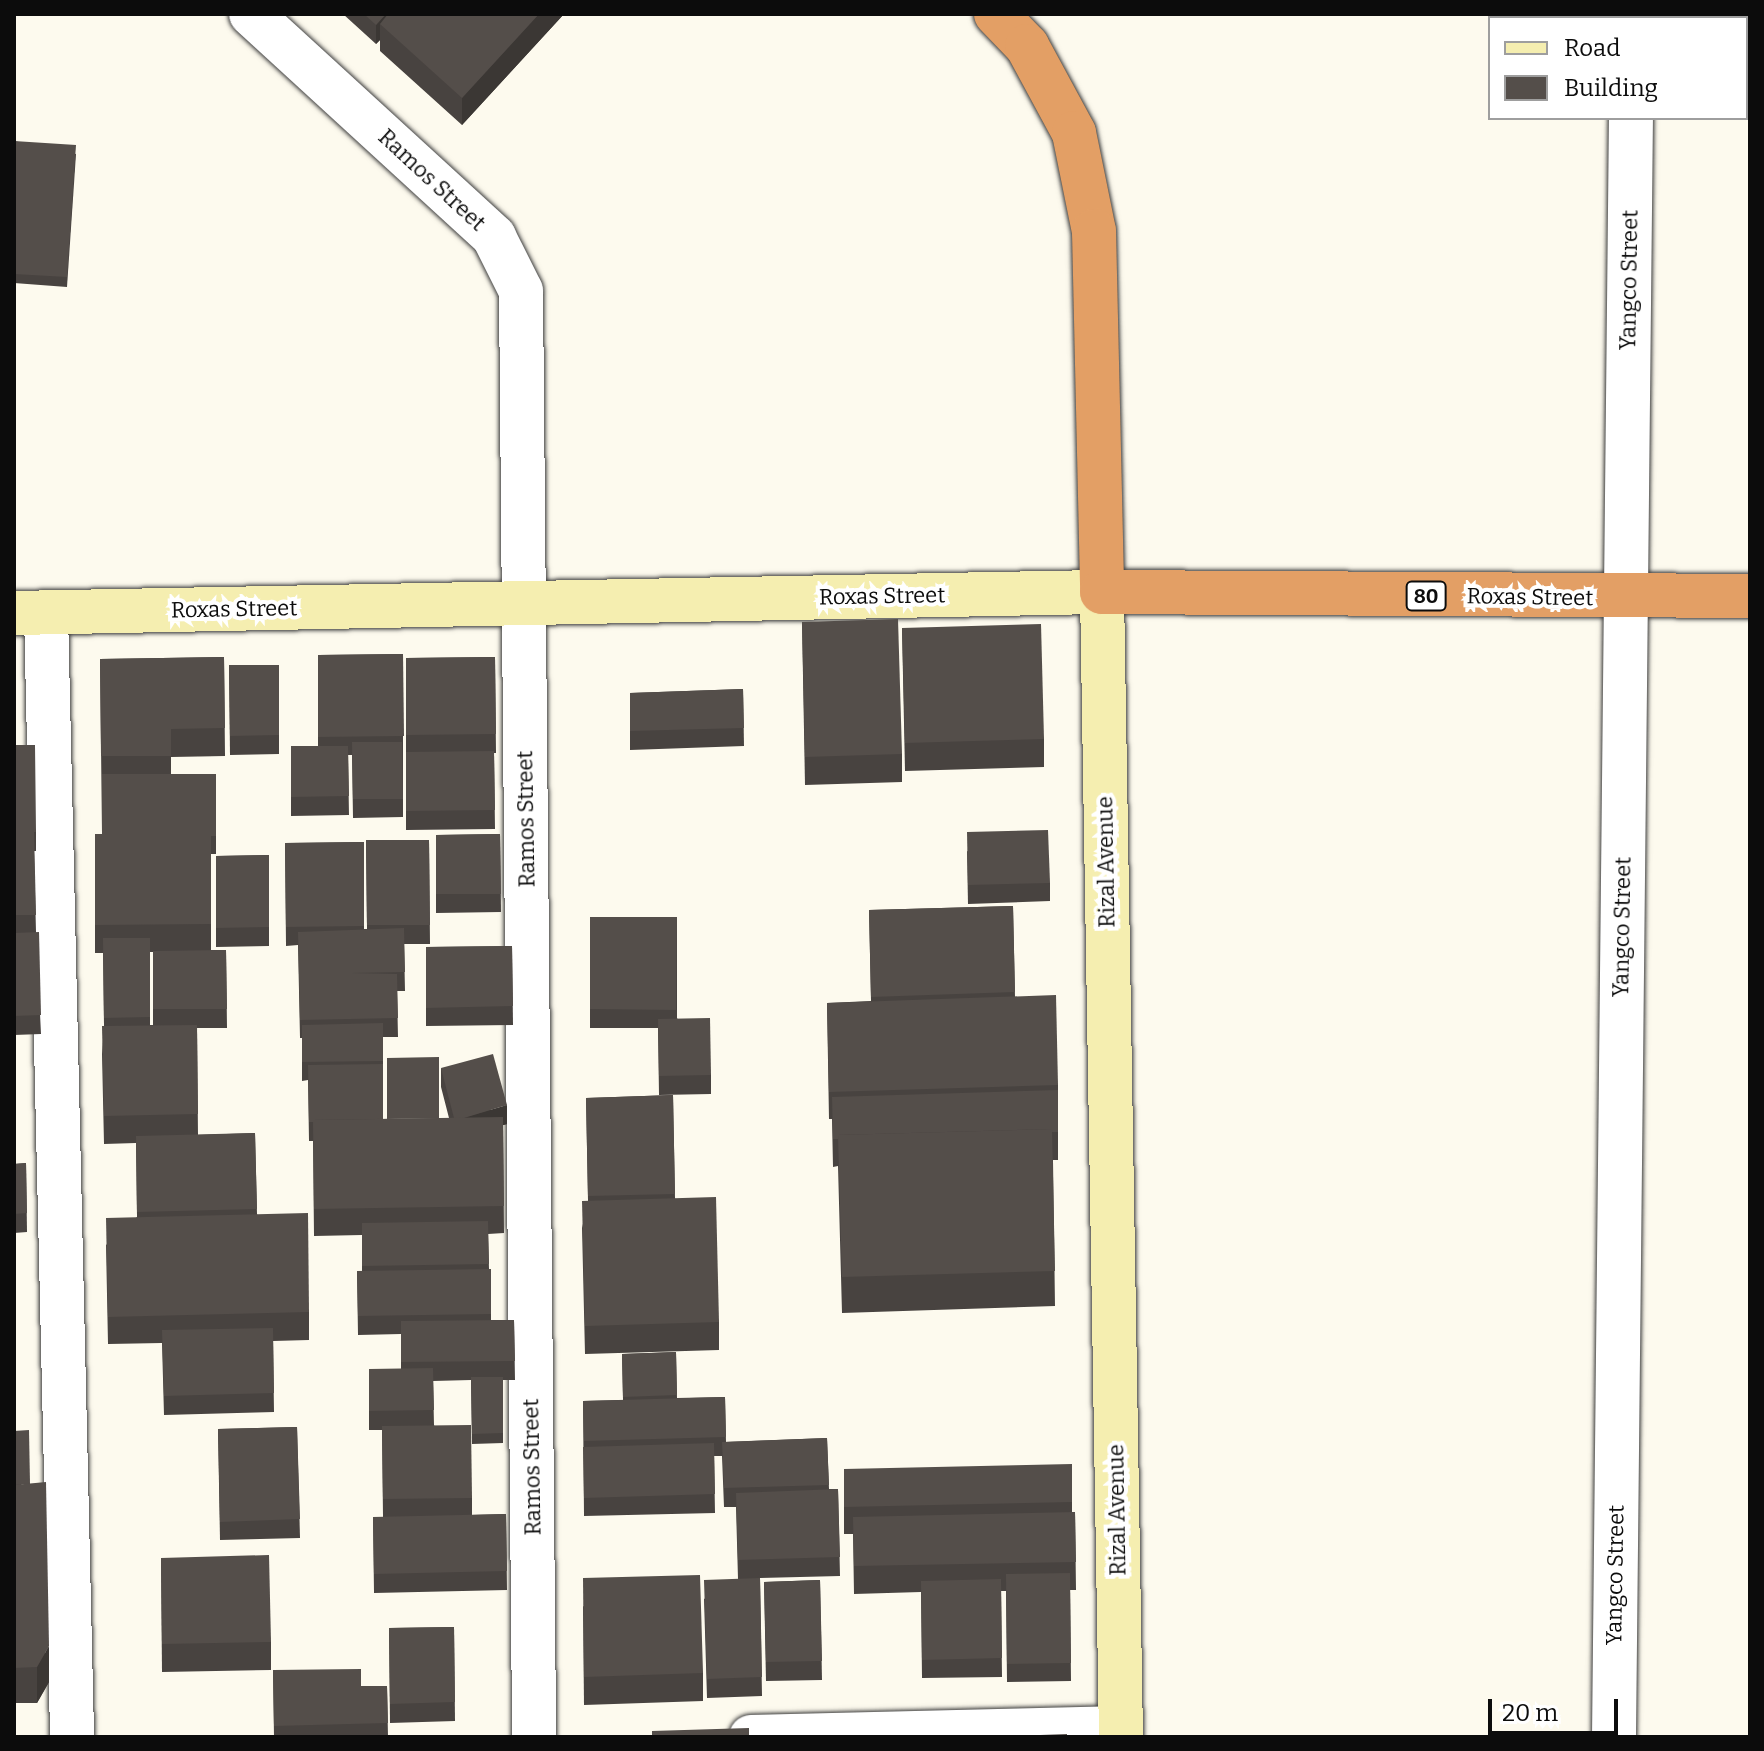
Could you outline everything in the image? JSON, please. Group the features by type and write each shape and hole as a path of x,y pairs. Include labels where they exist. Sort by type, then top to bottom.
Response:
{"highway":[{"name":"Rizal Avenue","path":"996,14 1027,46 1074,133 1094,231 1102,592"},
{"name":"Roxas Street","path":"1102,592 1625,598 1750,596"}],"main road":[{"name":"Roxas Street","path":"30,613 1102,592"},
{"name":"Rizal Avenue","path":"1102,592 1121,1733"}],"street":[{"name":"Ramos Street","path":"251,14 494,237 511,264 521,291 534,1737"},
{"name":"Yangco Street","path":"1614,1737 1631,120"},
{"path":"30,613 72,1737"},
{"path":"751,1737 1121,1733"}],"building":[{"path":"364,14 386,14 376,25"},
{"path":"388,14 539,14 462,98 380,24"},
{"path":"14,141 76,145 67,277 14,274"},
{"path":"898,619 902,754 805,757 802,622"},
{"path":"1041,624 1044,739 905,743 902,628"},
{"path":"403,654 404,736 318,737 318,655"},
{"path":"224,657 225,728 171,729 171,756 101,756 100,659"},
{"path":"495,657 496,734 406,735 406,658"},
{"path":"229,665 279,665 279,735 230,736"},
{"path":"743,689 744,728 630,731 630,693"},
{"path":"352,742 402,742 403,799 353,799"},
{"path":"14,745 35,745 36,832 14,831"},
{"path":"291,746 348,746 349,796 291,797"},
{"path":"494,751 495,810 406,811 406,752"},
{"path":"102,774 216,774 216,836 102,834"},
{"path":"1048,830 1050,883 968,885 967,832"},
{"path":"14,831 34,831 36,915 14,915"},
{"path":"95,834 211,834 211,924 95,925"},
{"path":"500,834 501,894 436,894 436,835"},
{"path":"366,840 429,840 430,925 367,925"},
{"path":"364,842 364,926 286,927 285,843"},
{"path":"269,855 269,927 216,928 216,856"},
{"path":"1013,906 1015,992 871,997 869,910"},
{"path":"590,917 677,917 676,1010 590,1009"},
{"path":"404,928 405,972 351,973 397,974 398,1018 300,1020 298,932"},
{"path":"39,932 41,1015 14,1016 14,933"},
{"path":"103,938 150,938 150,1017 104,1018"},
{"path":"512,946 513,1006 426,1008 426,947"},
{"path":"226,950 227,1009 153,1009 153,951"},
{"path":"1056,995 1058,1085 829,1092 827,1003"},
{"path":"710,1018 711,1075 659,1076 658,1019"},
{"path":"383,1023 383,1061 302,1062 302,1025"},
{"path":"197,1025 198,1114 104,1116 102,1026"},
{"path":"493,1054 507,1105 454,1118 441,1068"},
{"path":"439,1057 439,1118 387,1119 387,1058"},
{"path":"383,1064 383,1119 309,1122 308,1065"},
{"path":"1058,1090 1058,1132 1052,1132 1052,1129 838,1135 838,1139 833,1139 832,1097"},
{"path":"673,1095 675,1194 588,1196 586,1098"},
{"path":"503,1117 504,1206 314,1209 313,1120"},
{"path":"1052,1129 1055,1271 842,1277 838,1135"},
{"path":"255,1133 257,1209 137,1212 136,1136"},
{"path":"26,1163 27,1213 14,1214 14,1164"},
{"path":"716,1197 719,1322 585,1326 582,1201"},
{"path":"308,1213 309,1312 108,1317 106,1218"},
{"path":"488,1221 489,1264 362,1266 362,1223"},
{"path":"491,1269 491,1314 358,1316 357,1271"},
{"path":"514,1320 515,1361 401,1362 401,1321"},
{"path":"273,1328 274,1393 164,1396 162,1330"},
{"path":"676,1352 677,1395 623,1397 622,1354"},
{"path":"433,1368 434,1410 369,1411 369,1369"},
{"path":"471,1377 503,1377 503,1433 472,1434"},
{"path":"725,1397 726,1437 584,1441 583,1401"},
{"path":"471,1425 472,1498 383,1499 382,1426"},
{"path":"297,1427 300,1519 220,1522 218,1429"},
{"path":"29,1430 30,1484 14,1485 14,1431"},
{"path":"827,1438 829,1485 724,1488 722,1442"},
{"path":"714,1443 715,1494 584,1498 583,1447"},
{"path":"1072,1464 1072,1502 844,1507 844,1469"},
{"path":"46,1482 49,1646 37,1667 14,1668 14,1485"},
{"path":"838,1489 840,1557 738,1560 736,1493"},
{"path":"1075,1512 1076,1562 854,1566 853,1517"},
{"path":"506,1514 507,1571 374,1574 373,1517"},
{"path":"269,1555 271,1642 162,1644 161,1558"},
{"path":"1070,1573 1071,1663 1007,1664 1006,1574"},
{"path":"700,1575 703,1673 584,1677 583,1578"},
{"path":"760,1578 762,1677 707,1679 704,1580"},
{"path":"1001,1579 1002,1658 922,1660 921,1581"},
{"path":"820,1580 822,1661 766,1662 764,1582"},
{"path":"454,1627 455,1702 390,1704 389,1628"},
{"path":"361,1669 361,1686 387,1686 388,1723 274,1726 273,1670"},
{"path":"749,1728 749,1737 652,1737 652,1731"},
{"path":"1067,1734 1067,1737 986,1737"}]}
